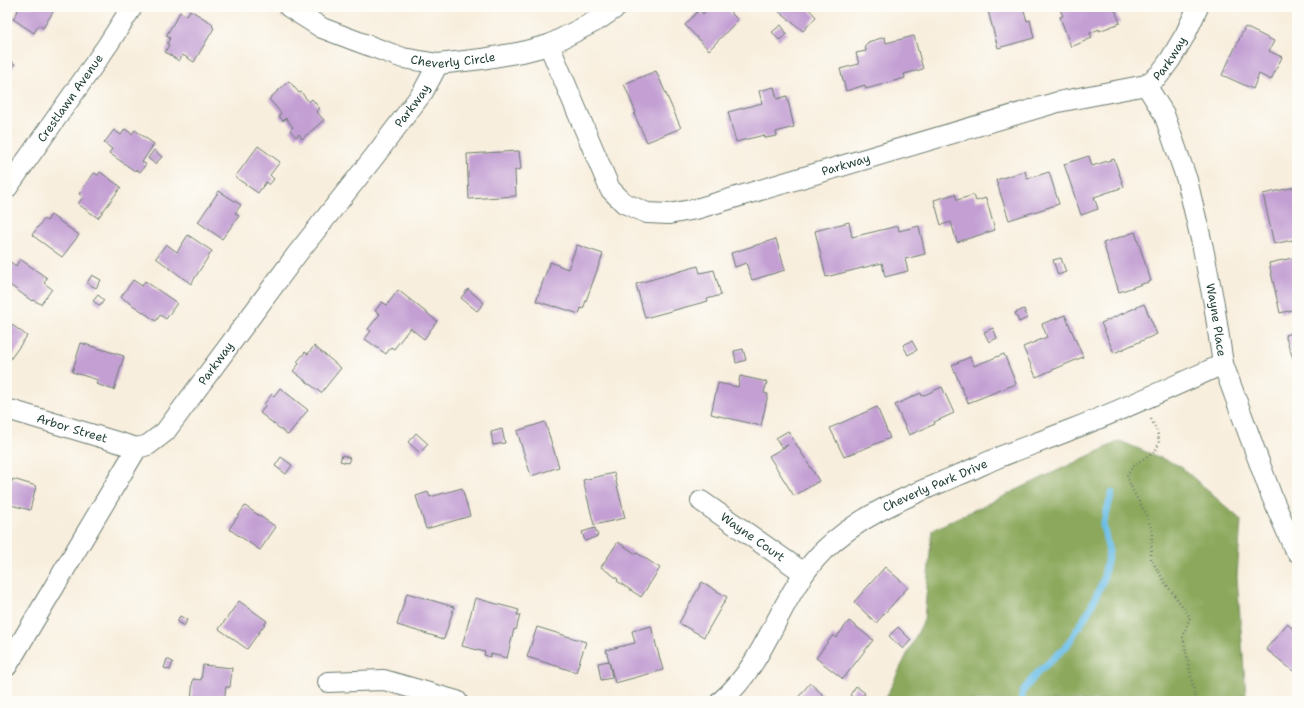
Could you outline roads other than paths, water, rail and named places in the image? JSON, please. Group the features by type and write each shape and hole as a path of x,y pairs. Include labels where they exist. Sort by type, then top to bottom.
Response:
{"street":[{"name":"Crestlawn Avenue","path":"7,188 107,46 132,7"},
{"name":"Cheverly Circle","path":"289,7 322,28 403,58 438,64 482,59 522,52 549,45 598,20 617,7"},
{"name":"Parkway","path":"549,45 610,189 624,203 647,213 669,214 696,209 1058,102 1146,85 1160,75 1185,36 1198,7"},
{"name":"Parkway","path":"136,448 148,444 165,432 297,254 374,157 423,92 438,64"},
{"name":"Wayne Place","path":"1146,85 1164,114 1186,180 1205,255 1223,364 1272,497 1297,552"},
{"name":"Cheverly Park Drive","path":"721,701 745,676 789,595 804,573 823,551 844,533 864,519 889,505 997,458 1084,424 1223,364"},
{"name":"Arbor Street","path":"7,410 136,448"},
{"path":"7,666 136,448"},
{"name":"Wayne Court","path":"701,501 804,573"},
{"path":"328,682 384,680 457,701"}],"waterway":[{"path":"1021,701 1023,691 1037,673 1066,647 1090,609 1103,581 1109,552 1103,525 1112,493"}]}
